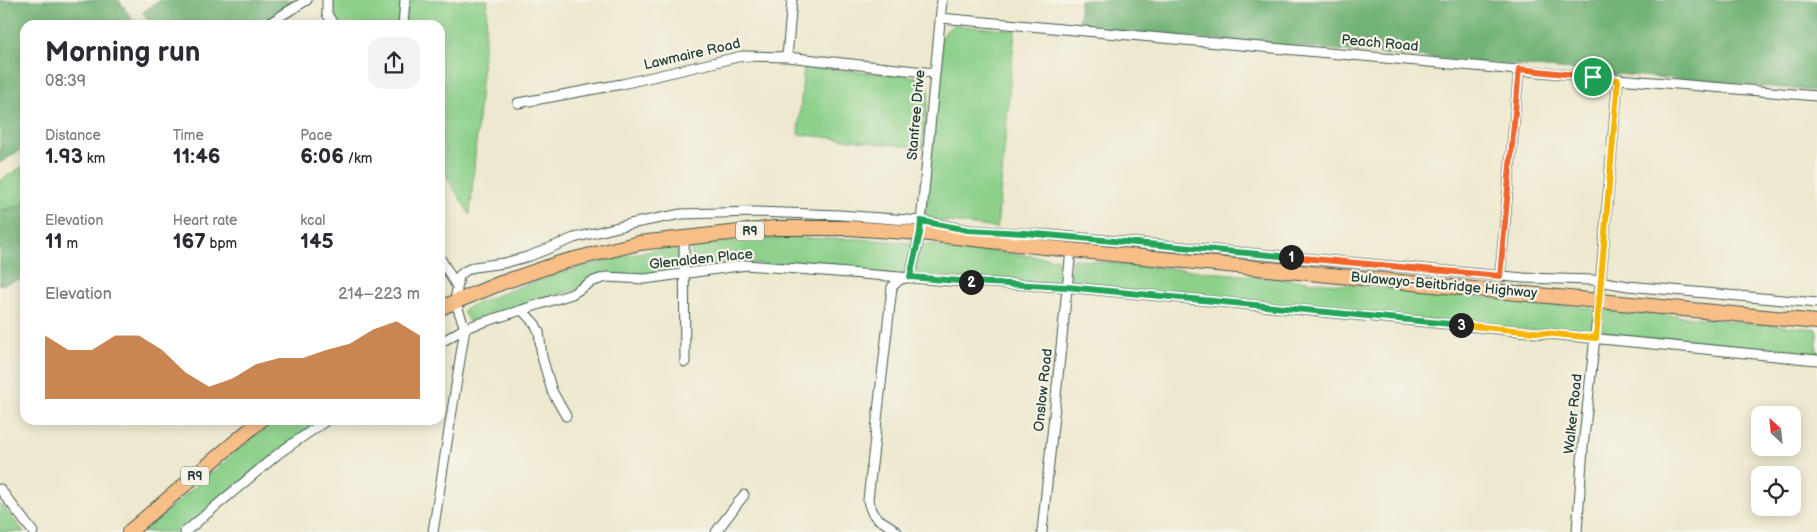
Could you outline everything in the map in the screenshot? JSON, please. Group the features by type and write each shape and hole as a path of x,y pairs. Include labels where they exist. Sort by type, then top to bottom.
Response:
{"highway":[{"name":"R9","path":"445,306 551,266 590,254 639,244 774,228 920,227 1049,241 1071,250"},
{"name":"Bulawayo-Beitbridge Highway","path":"1071,250 1817,322"},
{"name":"R9","path":"129,532 255,425"}],"street":[{"path":"274,20 307,0"},
{"path":"327,0 328,14 331,20"},
{"path":"403,20 405,0"},
{"path":"787,58 792,0"},
{"name":"Stanfree Drive","path":"910,277 920,227 942,0"},
{"name":"Peach Road","path":"940,18 1519,69 1618,80 1817,96"},
{"name":"Lawmaire Road","path":"518,103 658,76 731,58 754,56 934,73"},
{"path":"1500,276 1519,69"},
{"name":"Walker Road","path":"1577,532 1583,448 1596,338 1618,80"},
{"path":"433,532 465,328 454,301 456,285 459,276 469,268 504,263 530,256 574,238 681,214 755,212 840,215 920,227"},
{"path":"684,238 686,272 685,362"},
{"path":"1049,241 1192,249 1500,276 1601,281 1628,286 1817,303"},
{"path":"1179,260 1192,249"},
{"name":"Onslow Road","path":"1042,532 1071,250"},
{"name":"Glenalden Place","path":"445,340 465,328 572,294 592,282 606,278 645,279 686,272 746,266 1067,287 1817,360"},
{"path":"445,268 456,285"},
{"path":"897,532 871,512 868,500 892,287 899,280 910,277"},
{"path":"522,310 538,332 542,357 552,391 566,416"},
{"path":"185,532 279,453 320,425"},
{"path":"0,489 33,532"},
{"path":"716,532 744,495"}],"green space":[{"path":"0,0 119,0 133,20 20,20 20,150 0,163"},
{"path":"161,0 300,0 269,20 147,20 143,12"},
{"path":"329,0 403,0 401,20 335,20 330,12"},
{"path":"408,0 488,0 470,215 445,173 445,20 406,20"},
{"path":"1080,0 1817,0 1817,91 1079,28"},
{"path":"953,25 1015,30 997,228 929,219 925,213 941,40 946,31"},
{"path":"804,67 917,77 925,82 929,90 923,148 798,134"},
{"path":"20,168 20,205 0,211 0,181"},
{"path":"20,205 20,279 0,285 0,211"},
{"path":"781,238 863,239 911,243 913,256 905,275 747,263 693,270 691,247 694,244"},
{"path":"926,244 1057,259 1062,266 1060,284 914,275 920,247"},
{"path":"674,247 678,250 680,272 643,277 618,276 471,324 464,314 464,309 489,298 567,271 620,257"},
{"path":"1072,259 1592,308 1596,312 1594,336 1069,285"},
{"path":"1602,309 1817,329 1817,358 1601,337 1599,333"},
{"path":"268,425 317,425 182,532 142,532"},
{"path":"0,503 24,532 0,532"}],"route":[{"path":"1519,69 1593,77 1618,80 1596,338 1067,287 910,277 921,221 968,230 1025,233 1500,276 1519,69"}]}
